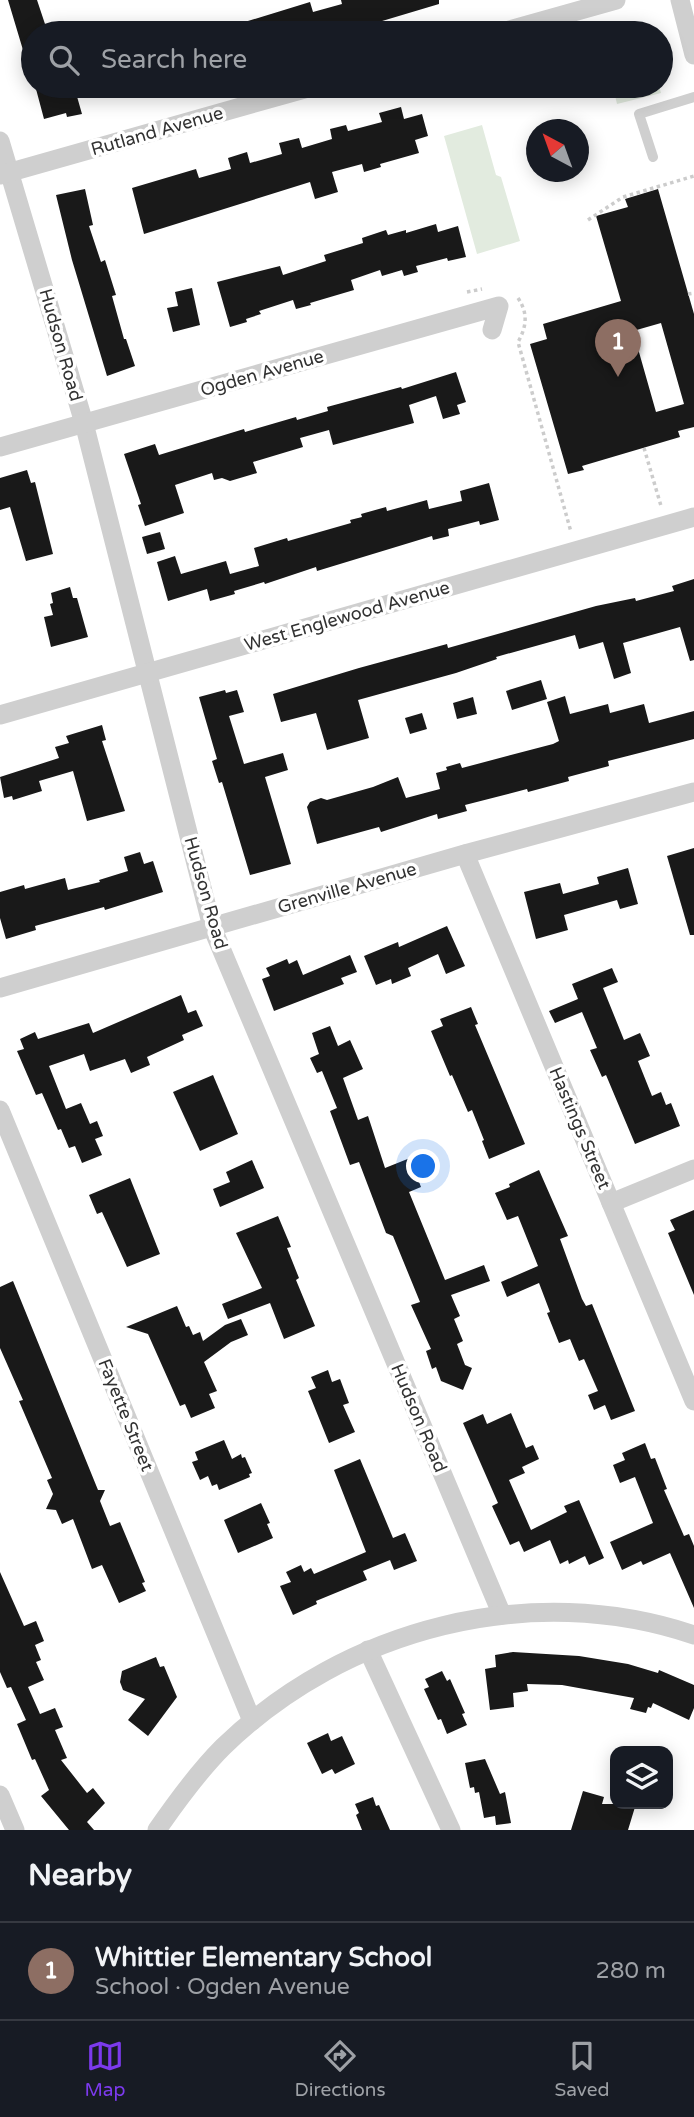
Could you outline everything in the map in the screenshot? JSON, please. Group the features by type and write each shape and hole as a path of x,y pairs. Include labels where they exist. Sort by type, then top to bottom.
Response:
{"street":[{"path":"542,21 616,0"},
{"path":"680,0 694,55"},
{"name":"Rutland Avenue","path":"5,174 273,98"},
{"name":"Hudson Road","path":"0,141 5,174 84,423 212,927 502,1615"},
{"name":"Ogden Avenue","path":"0,447 499,306 492,330"},
{"name":"West Englewood Avenue","path":"0,715 694,517"},
{"name":"Grenville Avenue","path":"0,988 466,854 694,793"},
{"name":"Hastings Street","path":"466,854 694,1401"},
{"name":"Fayette Street","path":"0,1110 252,1721"},
{"path":"611,1203 694,1169"},
{"path":"157,1830 184,1791 222,1748 252,1721 298,1687 368,1650 415,1632 455,1622 502,1615 552,1612 593,1614 641,1621 694,1635"},
{"path":"368,1650 451,1830"},
{"path":"0,1795 15,1830"}],"lane":[{"path":"653,157 639,114 694,97"}],"path":[{"path":"588,219 623,197 694,176"},
{"path":"467,292 491,287"},
{"path":"510,292 524,308 526,325 518,342 576,551"},
{"path":"688,295 694,293"},
{"path":"644,448 667,525"}],"shaded area":[{"path":"616,98 641,98 617,104"},
{"path":"482,125 496,175 501,177 520,241 477,254 444,136"}],"building":[{"path":"8,0 37,0 44,21 21,21 21,43"},
{"path":"341,0 439,0 439,4 382,21 248,21 310,2 313,12 342,4"},
{"path":"38,98 77,98 82,114 67,117 66,113 44,119"},
{"path":"401,107 404,119 422,114 428,136 415,140 419,153 380,164 381,167 364,172 362,164 332,172 338,192 315,199 310,182 144,234 132,188 196,169 199,178 231,169 228,158 247,152 250,163 282,154 279,143 299,138 302,148 332,139 330,129 346,125 348,131 382,122 379,113"},
{"path":"85,189 93,225 89,226 101,262 105,260 116,295 112,296 124,339 135,366 107,376 72,260 56,195"},
{"path":"658,189 694,314 694,427 678,431 680,437 582,466 584,470 568,474 530,344 547,339 543,324 621,301 596,216 628,207 625,199","holes":["661,323 684,404 656,412 633,331"]},
{"path":"436,224 438,232 458,226 466,257 448,261 447,258 416,266 418,272 404,276 402,270 382,276 380,270 351,280 354,290 296,309 293,300 259,311 261,314 246,319 247,322 230,327 217,282 280,266 283,275 326,261 324,255 363,243 362,238 386,230 388,235 406,230 406,233"},
{"path":"192,288 200,325 173,332 167,308 178,306 175,292"},
{"path":"456,372 466,402 457,405 460,414 443,419 436,396 409,405 414,423 333,445 329,430 300,438 303,447 253,462 257,473 230,481 222,478 214,480 212,473 175,485 184,513 145,526 138,505 141,504 124,454 155,444 159,455 244,429 245,432 296,417 297,420 328,411 327,407 401,387 402,389"},
{"path":"27,470 31,483 35,482 53,554 26,561 10,507 0,510 0,478"},
{"path":"489,483 499,520 480,525 479,521 448,529 449,536 433,540 432,536 317,571 316,567 234,591 235,594 210,601 207,589 168,601 157,562 175,556 181,574 226,561 230,574 259,566 254,548 351,523 350,520 362,517 361,514 386,507 387,511 427,500 429,509 462,501 460,491"},
{"path":"160,532 165,549 147,554 142,537"},
{"path":"694,579 694,660 690,661 680,627 623,643 631,673 614,679 603,642 579,649 575,635 496,657 497,659 456,673 358,700 369,738 327,750 316,713 281,722 273,694 447,644 448,648 596,606 635,598 636,601 674,591 672,586"},
{"path":"70,587 73,598 77,598 88,637 51,647 44,617 53,615 51,593"},
{"path":"541,680 547,699 512,710 506,691"},
{"path":"225,690 226,693 237,690 244,712 229,716 244,764 283,753 288,770 265,777 291,864 250,875 222,782 219,783 212,761 217,759 199,697"},
{"path":"565,696 570,714 608,704 610,713 644,704 649,723 694,711 694,739 608,761 609,766 568,777 569,781 465,805 467,811 438,819 437,814 381,832 379,827 317,844 307,807 310,802 373,787 398,777 406,798 440,789 436,773 447,770 446,767 460,763 462,768 553,744 559,741 547,702"},
{"path":"473,697 477,714 457,719 453,703"},
{"path":"422,713 427,729 410,734 405,718"},
{"path":"102,725 106,740 102,741 125,811 87,821 73,771 39,781 42,791 13,800 12,796 4,798 0,777 59,758 55,747 69,743 66,736"},
{"path":"694,848 694,935 690,935 667,856"},
{"path":"140,852 144,864 153,861 163,892 105,910 104,907 35,926 36,930 6,939 0,918 0,892 24,885 25,889 65,878 68,890 100,882 99,880 128,871 124,857"},
{"path":"628,868 638,904 620,909 617,900 564,915 568,930 536,939 524,892 560,883 563,894 599,884 597,877"},
{"path":"447,926 465,966 446,974 438,954 408,968 411,976 392,984 391,979 376,985 364,956 398,942 399,947"},
{"path":"350,955 357,972 341,978 344,984 274,1011 262,979 270,976 266,968 287,959 289,964 297,960 303,975"},
{"path":"612,968 618,982 603,988 624,1040 640,1033 650,1056 638,1061 652,1096 661,1092 666,1105 671,1103 680,1126 635,1144 606,1075 602,1077 590,1050 597,1048 582,1012 555,1023 549,1011 578,999 572,984"},
{"path":"181,995 188,1013 196,1010 203,1026 182,1035 184,1040 147,1057 150,1065 131,1073 125,1059 90,1071 84,1054 49,1066 66,1109 81,1103 90,1124 97,1121 103,1136 95,1139 102,1155 82,1163 75,1146 69,1148 61,1129 58,1130 42,1093 36,1095 17,1051 24,1049 20,1039 35,1032 38,1039 89,1023 93,1033"},
{"path":"471,1007 478,1024 475,1025 525,1144 489,1159 472,1110 468,1112 431,1031 443,1026 440,1019"},
{"path":"330,1026 338,1046 350,1040 363,1069 343,1078 358,1120 368,1116 385,1168 410,1158 421,1187 409,1192 445,1280 484,1265 490,1281 451,1295 460,1316 454,1319 463,1341 457,1344 465,1365 472,1368 463,1390 441,1381 436,1367 432,1369 426,1351 431,1349 411,1305 420,1302 393,1236 386,1233 359,1162 350,1165 330,1111 337,1108 322,1071 317,1073 310,1058 319,1054 312,1033"},
{"path":"213,1075 238,1134 200,1151 173,1092"},
{"path":"252,1160 264,1188 220,1207 213,1189 230,1182 226,1172"},
{"path":"539,1170 568,1236 560,1239 582,1299 586,1306 592,1304 635,1411 611,1420 605,1405 594,1410 588,1395 598,1391 584,1359 579,1361 570,1339 559,1343 539,1283 507,1297 501,1282 538,1266 518,1216 507,1220 495,1193"},
{"path":"130,1178 160,1254 127,1267 102,1212 97,1214 89,1195"},
{"path":"694,1210 694,1295 668,1233 675,1230 670,1220"},
{"path":"278,1216 291,1247 287,1248 299,1278 296,1280 315,1326 284,1339 270,1303 228,1319 222,1304 262,1288 236,1233"},
{"path":"13,1281 98,1490 105,1490 100,1501 110,1526 120,1522 145,1582 142,1583 146,1591 119,1603 102,1565 92,1569 73,1519 62,1524 56,1510 46,1509 53,1494 47,1480 52,1478 0,1348 0,1287"},
{"path":"177,1306 186,1327 189,1326 193,1335 200,1332 203,1341 225,1325 241,1319 248,1335 231,1342 204,1362 217,1391 209,1394 215,1408 191,1418 185,1404 180,1406 148,1334 126,1327"},
{"path":"328,1370 332,1382 340,1379 349,1403 343,1405 355,1432 329,1443 308,1391 316,1388 311,1377"},
{"path":"511,1413 526,1448 533,1445 539,1459 522,1467 525,1473 509,1480 531,1530 567,1512 564,1506 579,1500 604,1558 589,1565 585,1556 569,1564 568,1560 560,1564 550,1540 524,1552 519,1541 510,1545 492,1506 498,1503 463,1423 483,1414 487,1424"},
{"path":"224,1440 232,1459 241,1454 252,1473 249,1474 250,1477 219,1490 217,1484 212,1486 208,1476 200,1480 192,1462 198,1460 195,1452"},
{"path":"645,1443 651,1459 655,1458 667,1489 664,1490 684,1536 689,1534 694,1546 694,1608 670,1553 643,1565 641,1561 622,1570 610,1542 653,1523 635,1477 620,1483 613,1465 625,1460 622,1453"},
{"path":"360,1459 393,1538 405,1533 417,1561 394,1570 390,1560 363,1571 367,1580 316,1601 317,1604 293,1615 280,1586 291,1582 286,1572 301,1565 304,1572 311,1568 314,1574 366,1552 334,1470"},
{"path":"261,1503 273,1538 238,1553 224,1520"},
{"path":"0,1572 24,1626 36,1621 44,1641 35,1645 41,1660 36,1662 44,1680 28,1687 40,1714 55,1708 63,1727 55,1730 67,1758 61,1760 87,1793 93,1788 105,1803 87,1822 94,1830 69,1830 41,1796 49,1790 35,1759 32,1760 17,1724 26,1720 11,1687 7,1688 0,1672"},
{"path":"513,1652 579,1656 628,1664 658,1673 659,1670 694,1685 694,1708 689,1720 653,1703 646,1713 630,1709 634,1698 562,1685 527,1684 528,1691 513,1693 514,1707 490,1710 485,1669 496,1667 495,1655"},
{"path":"156,1657 160,1667 164,1666 177,1697 148,1736 128,1720 145,1699 123,1690 120,1682 122,1671"},
{"path":"442,1671 447,1681 450,1679 465,1713 462,1714 467,1725 447,1734 424,1689 429,1687 425,1679"},
{"path":"328,1733 331,1741 342,1736 355,1764 335,1774 332,1769 322,1774 307,1743"},
{"path":"485,1759 500,1794 505,1792 511,1823 496,1825 495,1816 484,1818 479,1792 475,1793 474,1787 470,1788 465,1763"},
{"path":"583,1791 604,1797 602,1804 610,1804 610,1809 634,1809 628,1830 571,1830"},
{"path":"373,1797 390,1830 362,1830 355,1804"}],"place":[{"name":"Whittier Elementary School","path":"618,377"}]}
